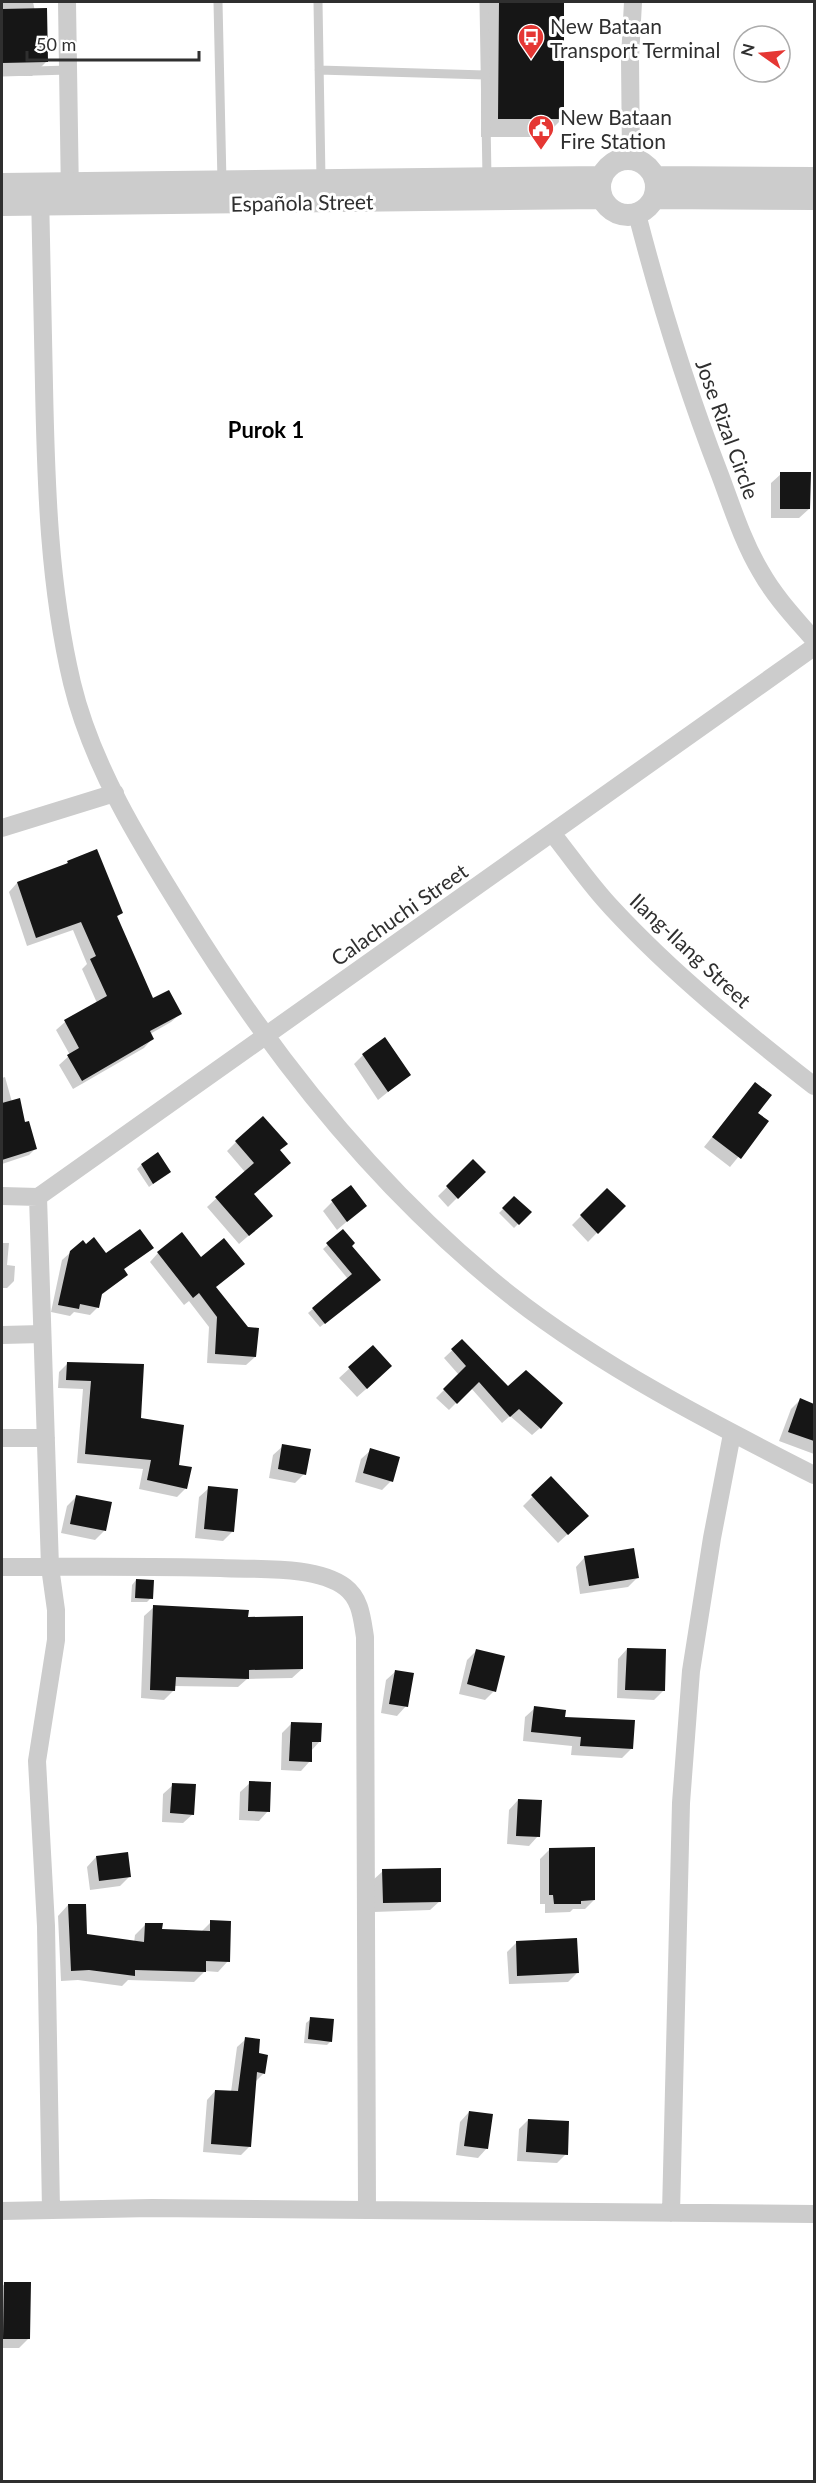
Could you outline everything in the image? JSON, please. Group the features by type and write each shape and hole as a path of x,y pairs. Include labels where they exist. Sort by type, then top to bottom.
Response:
{"street":[{"path":"67,2 70,194"},
{"path":"631,159 630,58 633,2"},
{"path":"631,159 646,165 655,188 645,211 620,215 607,206 602,188 614,163 631,159"},
{"name":"Española Street","path":"222,192 321,181 487,178 602,188"},
{"path":"655,188 814,178"},
{"name":"Española Street","path":"2,184 40,194 602,188"},
{"path":"655,188 814,199"},
{"path":"40,194 45,468 49,532 60,622 72,686 92,742 115,793 160,876 206,949 267,1035 354,1148 457,1250 510,1295 578,1342 732,1434 814,1475"},
{"name":"Española Street","path":"2,206 40,194"},
{"name":"Jose Rizal Circle","path":"637,214 684,376 739,524 760,571 786,608 814,640"},
{"name":"Calachuchi Street","path":"38,1197 814,647"},
{"path":"2,828 115,793"},
{"name":"Ilang-Ilang Street","path":"552,833 610,906 649,947 724,1013 814,1086"},
{"path":"2,1196 38,1197 50,1567 56,1610 56,1640 37,1761 46,1926 51,2210"},
{"path":"2,1335 42,1334"},
{"path":"671,2213 681,1803 691,1671 712,1538 732,1434"},
{"path":"2,1438 46,1438"},
{"path":"2,1567 147,1566 295,1571 325,1577 346,1588 360,1606 365,1649 367,2210"},
{"path":"2,2211 164,2208 814,2214"}],"lane":[{"path":"218,2 222,192"},
{"path":"318,2 321,181"},
{"path":"484,2 487,178"},
{"path":"2,72 68,70"},
{"path":"319,70 485,75"}],"building":[{"name":"New Bataan Transport Terminal","path":"499,2 564,2 564,119 498,119"},
{"path":"47,8 48,62 2,63 2,9"},
{"path":"780,472 811,472 810,509 780,509"},
{"path":"97,849 123,913 117,916 153,998 169,990 182,1014 150,1031 154,1039 82,1081 67,1055 79,1048 64,1020 107,996 90,959 96,956 81,922 36,938 17,882 68,863 67,861"},
{"path":"385,1037 411,1075 388,1092 362,1054"},
{"path":"755,1082 772,1095 758,1113 769,1121 741,1159 712,1137"},
{"path":"20,1098 25,1122 29,1121 37,1149 2,1160 2,1103"},
{"path":"263,1116 288,1144 280,1150 291,1163 254,1194 273,1216 249,1236 215,1197 254,1163 235,1141"},
{"path":"158,1152 171,1172 153,1184 141,1164"},
{"path":"473,1159 486,1172 458,1199 446,1186"},
{"path":"351,1185 367,1206 347,1222 331,1200"},
{"path":"607,1188 626,1206 598,1234 580,1215"},
{"path":"514,1196 532,1212 519,1225 502,1208"},
{"path":"140,1229 154,1248 124,1269 128,1275 102,1294 99,1308 80,1304 79,1309 58,1305 70,1251 83,1240 86,1244 94,1237 106,1253"},
{"path":"343,1229 355,1243 352,1246 381,1280 325,1324 312,1308 352,1274 326,1243"},
{"path":"182,1232 201,1257 224,1238 245,1264 216,1287 248,1327 259,1328 256,1357 215,1354 217,1317 199,1293 193,1298 157,1252"},
{"path":"462,1339 508,1386 526,1370 563,1403 541,1429 519,1409 510,1417 479,1382 457,1404 443,1389 466,1366 451,1349"},
{"path":"373,1345 392,1366 367,1389 348,1367"},
{"path":"67,1362 144,1364 141,1418 184,1425 179,1465 192,1467 187,1489 147,1480 151,1460 85,1454 91,1381 66,1380"},
{"path":"800,1398 814,1404 814,1441 788,1432"},
{"path":"282,1444 311,1449 306,1475 278,1469"},
{"path":"370,1448 400,1457 393,1482 363,1473"},
{"path":"551,1476 589,1516 568,1535 531,1495"},
{"path":"208,1486 238,1489 234,1532 204,1529"},
{"path":"76,1495 112,1502 106,1531 70,1524"},
{"path":"634,1548 639,1578 589,1586 584,1556"},
{"path":"136,1579 154,1580 153,1599 135,1598"},
{"path":"153,1605 249,1610 248,1617 303,1616 303,1669 249,1670 249,1679 176,1677 175,1691 150,1690"},
{"path":"627,1648 666,1649 665,1691 625,1690"},
{"path":"476,1649 505,1656 496,1692 467,1684"},
{"path":"395,1670 414,1673 408,1707 389,1704"},
{"path":"534,1706 566,1710 565,1717 635,1720 633,1749 580,1746 581,1737 531,1732"},
{"path":"291,1722 322,1723 321,1742 312,1742 312,1762 289,1761"},
{"path":"249,1781 271,1782 270,1812 248,1811"},
{"path":"172,1783 196,1784 194,1815 170,1813"},
{"path":"518,1799 542,1800 540,1837 516,1836"},
{"path":"595,1847 595,1900 581,1901 581,1904 554,1904 553,1895 549,1895 549,1848"},
{"path":"128,1852 131,1877 99,1881 96,1856"},
{"path":"441,1868 441,1902 383,1903 382,1869"},
{"path":"68,1904 86,1904 87,1934 144,1942 145,1923 163,1923 162,1929 210,1931 210,1920 231,1921 230,1962 206,1961 206,1972 135,1970 135,1976 89,1970 71,1971"},
{"path":"577,1938 579,1973 517,1976 516,1941"},
{"path":"310,2017 334,2019 332,2042 308,2039"},
{"path":"245,2037 260,2039 259,2053 268,2055 265,2074 257,2072 251,2147 211,2144 215,2090 238,2091"},
{"path":"469,2111 493,2114 488,2149 464,2146"},
{"path":"528,2119 569,2121 568,2155 526,2152"},
{"path":"4,2282 31,2282 30,2339 3,2339"}],"place":[{"name":"New Bataan Transport Terminal","path":"531,60"},
{"name":"New Bataan Fire Station","path":"541,151"}],"district":[{"name":"Purok 1","path":"266,429"}]}
